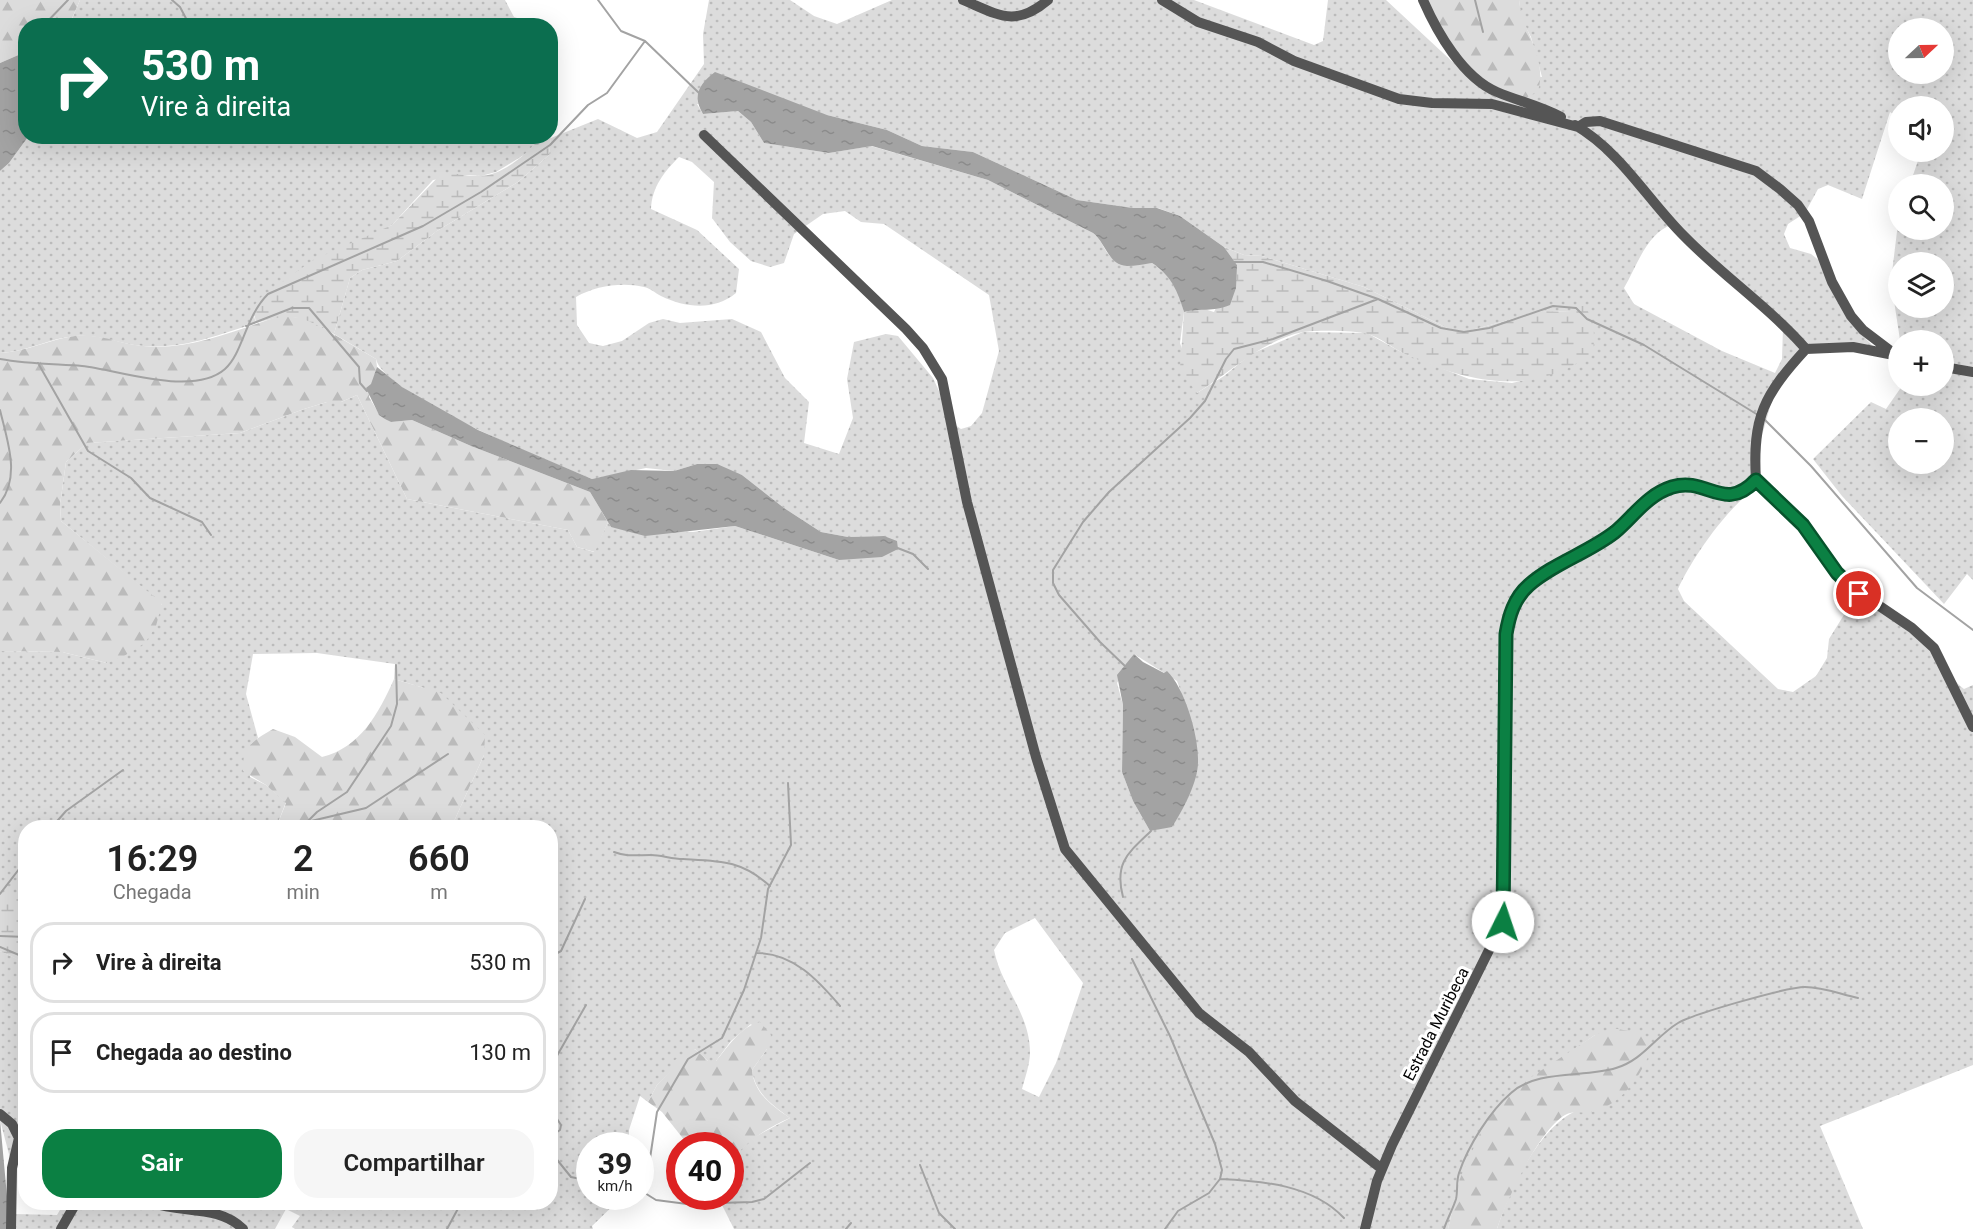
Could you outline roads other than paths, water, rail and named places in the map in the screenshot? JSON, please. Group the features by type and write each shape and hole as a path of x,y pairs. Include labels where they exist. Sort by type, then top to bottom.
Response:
{"street":[{"path":"963,0 1011,18 1028,14 1048,0"},
{"path":"1162,0 1198,22 1258,42 1310,67 1399,99 1432,103 1492,104 1578,127 1586,122 1600,121 1756,171 1798,206 1809,221 1832,282 1851,316 1863,330 1888,349"},
{"path":"1423,0 1448,44 1477,79 1494,91 1554,113 1578,127 1619,159 1686,238 1754,297 1806,349 1853,347 1888,354"},
{"path":"704,135 906,329 923,348 942,380 967,502 1036,757 1065,849 1199,1013 1249,1052 1295,1101 1382,1169"},
{"path":"1806,349 1779,382 1760,414 1754,448 1756,480 1803,525 1847,584 1912,628 1934,648 1973,727"},
{"path":"1954,369 1973,372"},
{"name":"Estrada Muribeca","path":"1365,1229 1382,1169 1503,922 1504,656 1510,615 1519,597 1540,576 1608,537 1656,494 1684,485 1728,496 1743,492 1756,480"},
{"path":"0,1114 12,1124 18,1134 12,1175 11,1229"},
{"path":"61,1229 72,1210"},
{"path":"188,1210 227,1218 243,1229"}],"water":[{"path":"18,55 18,144 23,144 0,171 0,63"},
{"path":"715,72 827,115 887,130 922,146 973,152 1077,200 1133,208 1157,208 1180,216 1224,247 1237,265 1236,288 1230,305 1184,312 1173,284 1152,263 1121,265 1111,258 1093,233 988,180 872,146 829,153 764,143 751,122 738,111 703,114 698,102 699,91 705,81"},
{"path":"377,367 402,387 478,430 592,479 631,470 674,471 697,464 717,464 742,475 784,508 821,532 848,537 884,536 897,541 898,549 882,557 839,560 735,526 645,536 611,527 590,492 471,446 412,420 391,422 379,415 366,388 371,384"},
{"path":"1134,654 1143,662 1164,673 1167,671 1174,679 1190,714 1198,752 1197,770 1189,796 1172,827 1150,831 1133,801 1122,772 1123,705 1117,675"},
{"path":"0,1120 10,1229 0,1229"}],"waterway":[{"path":"51,18 68,0"},
{"path":"172,0 180,7 186,18"},
{"path":"598,0 621,31 645,41 699,93"},
{"path":"1475,0 1483,32"},
{"path":"558,137 588,105 607,93 645,41"},
{"path":"0,359 82,366 156,380 194,381 211,377 225,369 231,362 254,313 268,294 423,226 481,192 551,144"},
{"path":"1232,262 1263,262 1327,281 1378,299 1441,328 1464,332 1489,328 1553,306 1576,308 1587,319 1644,345 1758,415"},
{"path":"1126,667 1100,642 1059,595 1053,583 1053,570 1083,522 1109,492 1190,418 1205,401 1226,359 1234,349 1273,339 1378,299"},
{"path":"246,326 292,308 309,308 359,367 360,383 367,391"},
{"path":"38,363 88,451 131,478 150,498 202,522 211,535"},
{"path":"0,410 9,445 11,470 10,481 0,503"},
{"path":"1765,420 1811,466 1917,588 1973,630"},
{"path":"895,547 913,554 928,569"},
{"path":"309,820 347,792 391,726 397,704 396,665"},
{"path":"315,820 366,808 448,754"},
{"path":"58,820 66,811 123,770"},
{"path":"654,1132 657,1112 688,1059 722,1038 744,990 761,938 768,889 791,845 788,783"},
{"path":"1123,897 1120,875 1122,867 1130,853 1151,831"},
{"path":"614,852 730,864 749,871 770,886"},
{"path":"0,894 18,870"},
{"path":"558,953 561,951 585,899"},
{"path":"0,936 18,937"},
{"path":"0,947 18,955"},
{"path":"757,953 782,958 804,970 840,1006"},
{"path":"1132,959 1170,1036 1215,1144 1222,1170 1220,1179 1209,1193 1178,1211 1165,1229"},
{"path":"1444,1229 1456,1199 1459,1173 1474,1141 1495,1109 1522,1085 1547,1077 1616,1068 1634,1060 1678,1023 1761,996 1795,988 1812,987 1858,998"},
{"path":"558,1054 586,1005"},
{"path":"558,1120 561,1125 558,1131"},
{"path":"558,1161 571,1177 576,1178"},
{"path":"654,1199 687,1204 752,1202 764,1199 810,1163"},
{"path":"920,1165 939,1213 955,1229"},
{"path":"1220,1179 1253,1181 1302,1192 1318,1198 1344,1218"},
{"path":"447,1229 457,1210"},
{"path":"846,1229 851,1223"}]}
